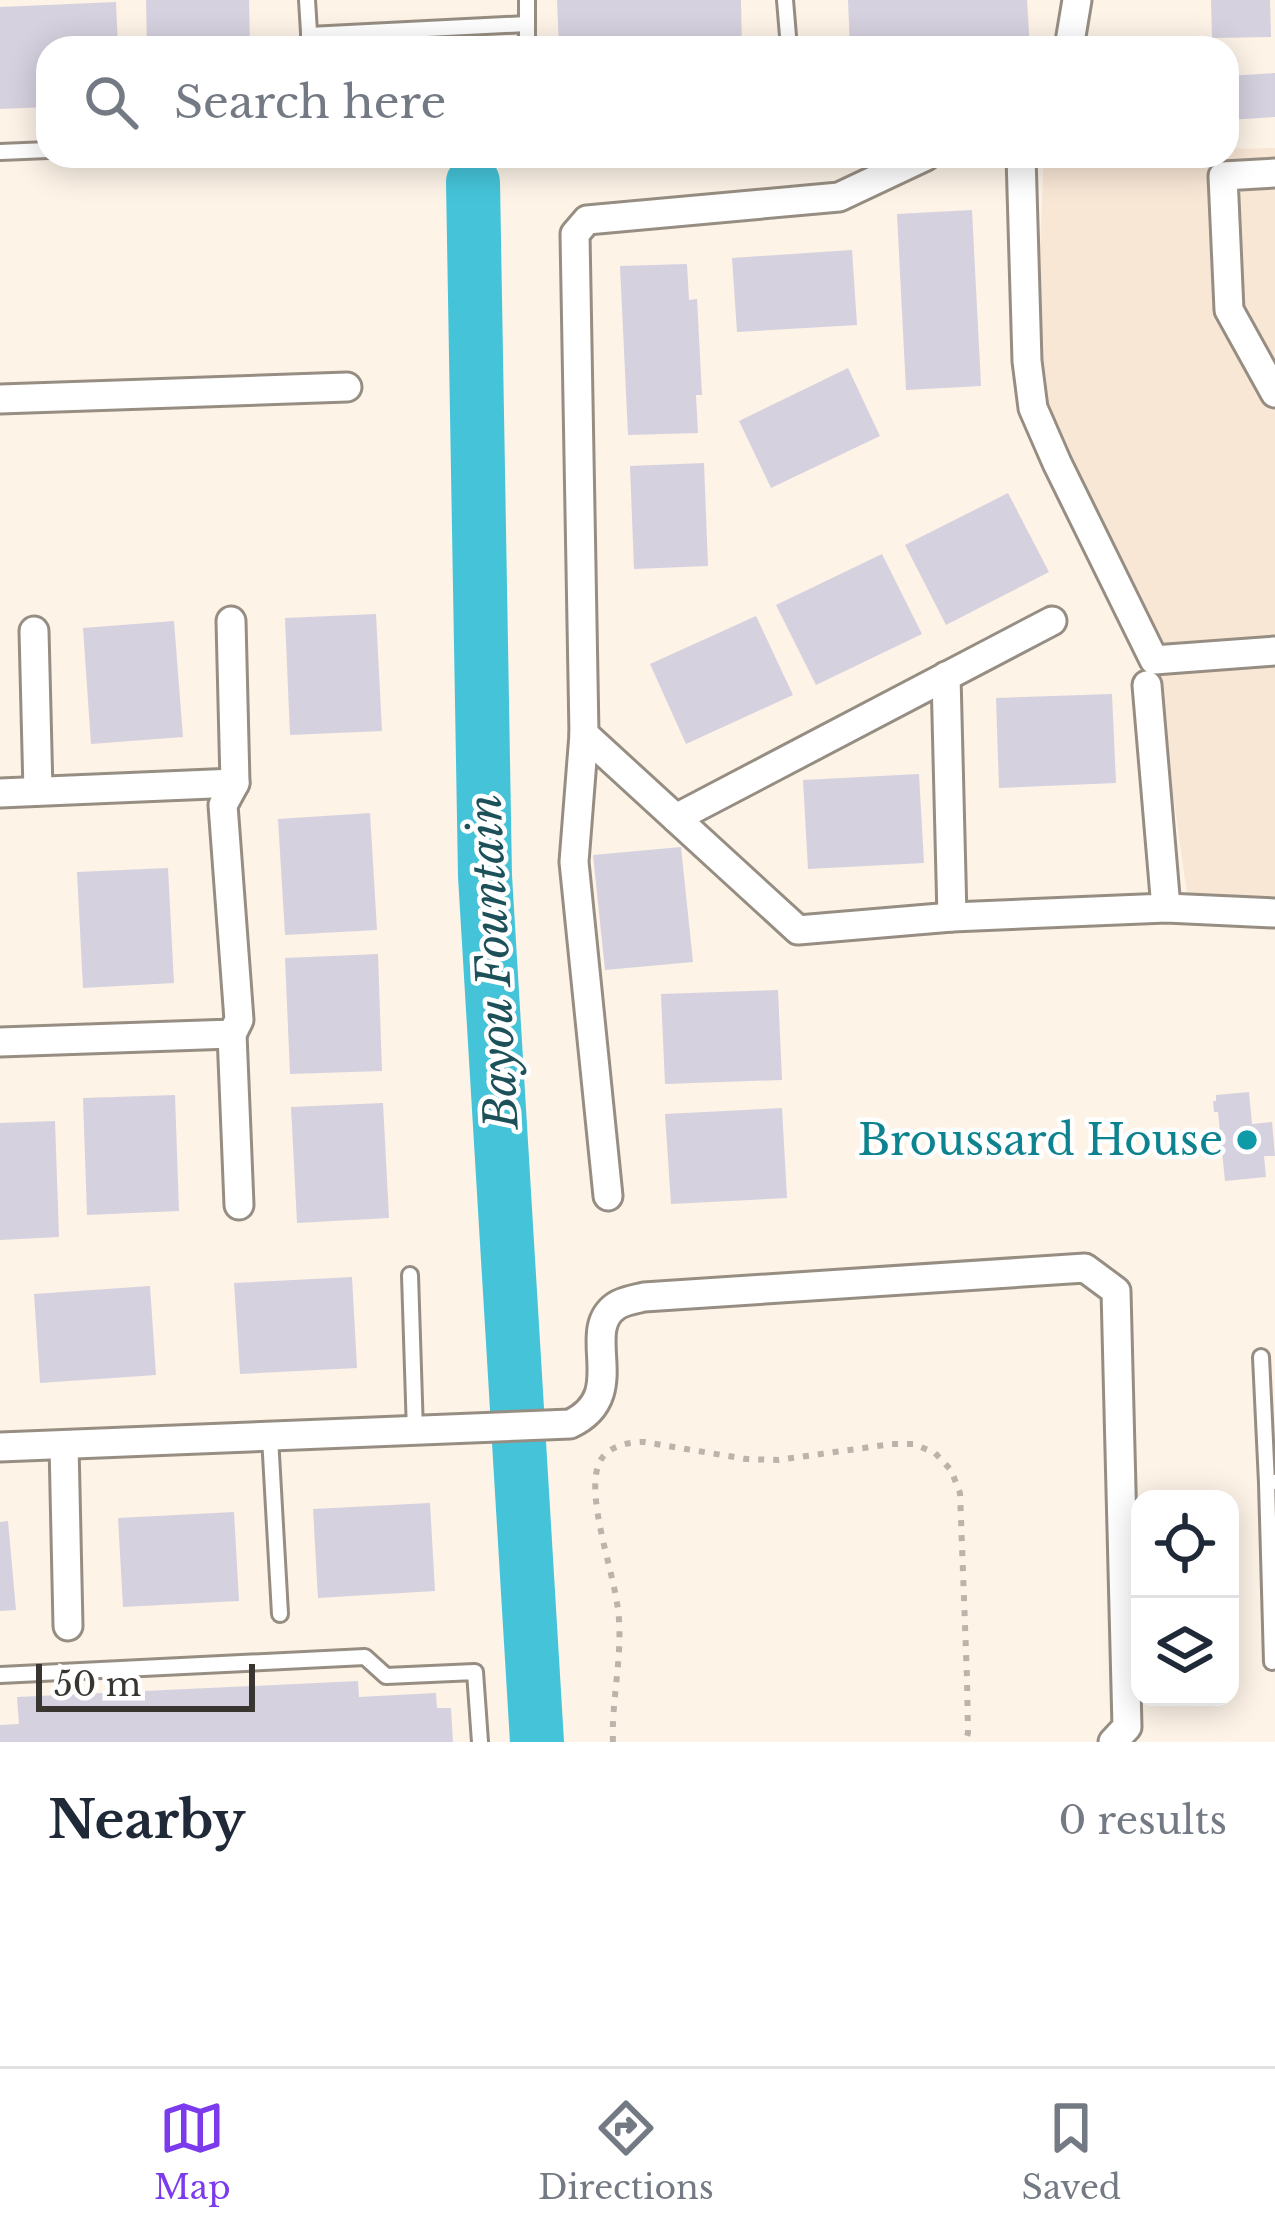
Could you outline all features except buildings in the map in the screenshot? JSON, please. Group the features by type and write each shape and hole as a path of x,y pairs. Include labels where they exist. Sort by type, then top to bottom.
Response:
{"street":[{"path":"1071,36 1077,0"},
{"path":"608,1196 574,862 584,734 575,234 587,220 839,196 900,168"},
{"path":"1021,168 1027,361 1033,408 1154,660 1275,651"},
{"path":"1275,173 1223,176 1229,310 1275,392"},
{"path":"0,399 346,387"},
{"path":"231,621 235,783 223,806 239,1020 232,1034 239,1205"},
{"path":"676,818 1052,621"},
{"path":"34,632 38,791"},
{"path":"946,676 952,916"},
{"path":"1147,685 1166,908"},
{"path":"584,734 798,930 952,916 1166,908 1275,913"},
{"path":"0,793 235,783"},
{"path":"0,1042 232,1034"},
{"path":"0,1448 570,1424 596,1405 606,1319 616,1306 644,1297 1085,1268 1116,1292 1127,1727 1113,1742"},
{"path":"64,1445 68,1626"}],"lane":[{"path":"308,0 309,36"},
{"path":"527,0 527,36"},
{"path":"785,0 788,36"},
{"path":"373,36 527,24"},
{"path":"0,152 36,150"},
{"path":"410,1275 415,1432"},
{"path":"1261,1358 1271,1482 1272,1662"},
{"path":"271,1437 280,1613"},
{"path":"0,1675 365,1657 386,1676 475,1672 480,1742"}],"path":[{"path":"613,1742 619,1609 596,1487 601,1460 628,1442 746,1459 778,1460 892,1444 914,1444 935,1453 951,1470 960,1493 965,1742"}],"shaded area":[{"path":"1275,148 1275,913 1188,901 1154,660 1033,408 1043,168 1239,168 1239,149"}],"waterway":[{"name":"Bayou Fountain","path":"473,182 485,876 537,1742"}],"place":[{"name":"Broussard House","path":"1247,1140"}]}
